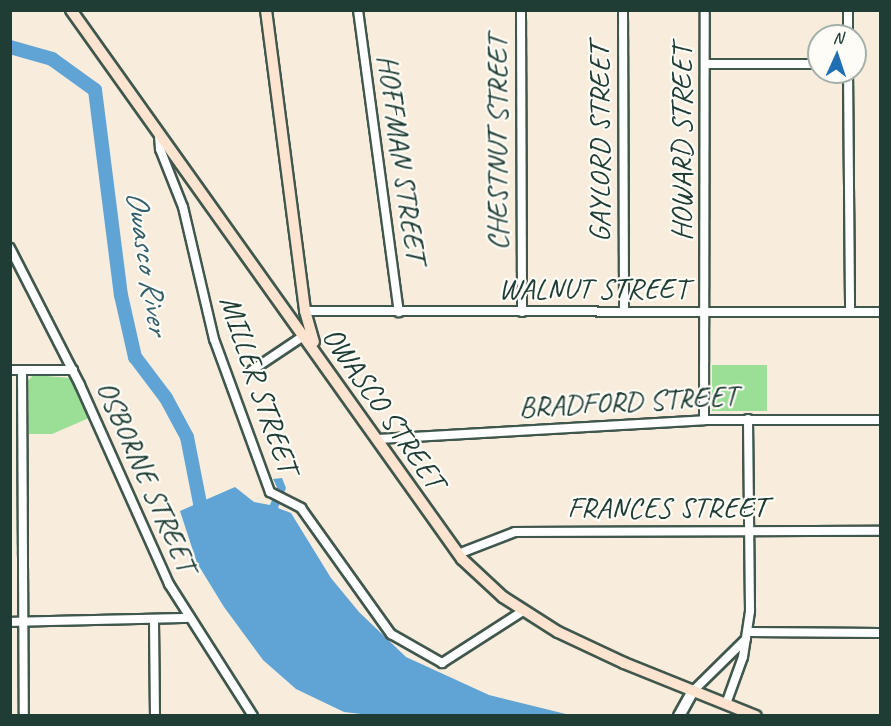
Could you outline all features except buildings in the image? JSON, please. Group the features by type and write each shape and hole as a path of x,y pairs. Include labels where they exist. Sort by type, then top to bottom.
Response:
{"main road":[{"name":"OWASCO STREET","path":"71,10 305,335 458,554 523,611 600,652 756,716"},
{"path":"266,10 305,311 326,366"},
{"path":"292,319 305,311"}],"street":[{"name":"HOFFMAN STREET","path":"358,10 399,312"},
{"name":"CHESTNUT STREET","path":"521,10 522,312"},
{"name":"GAYLORD STREET","path":"623,10 624,312"},
{"name":"HOWARD STREET","path":"704,420 705,10"},
{"path":"706,64 807,64"},
{"path":"848,84 850,312"},
{"name":"MILLER STREET","path":"159,135 160,149 183,207 214,339 270,492 301,508 388,630 430,657 448,662 523,611"},
{"name":"OSBORNE STREET","path":"10,248 73,370 154,555 190,618 253,716"},
{"name":"WALNUT STREET","path":"305,311 880,312"},
{"path":"251,371 305,335"},
{"path":"10,370 73,370"},
{"path":"22,370 24,716"},
{"path":"726,704 747,635 748,419"},
{"name":"BRADFORD STREET","path":"378,440 704,420 880,420"},
{"name":"FRANCES STREET","path":"458,554 515,532 880,531"},
{"path":"10,622 154,621 190,618"},
{"path":"154,621 155,716"},
{"path":"679,716 693,691 747,635 880,633"}],"green space":[{"path":"712,365 767,365 767,411 712,411"},
{"path":"33,375 71,378 89,418 52,434 29,434 28,381"}],"water":[{"path":"282,478 286,488 278,508 291,513 331,578 359,612 406,657 489,695 570,715 369,715 344,712 296,689 263,660 224,607 197,563 180,511 235,487 254,502 270,505 277,487 273,479"}],"waterway":[{"name":"Owasco River","path":"10,47 52,59 95,90 121,295 135,357 166,398 187,437 200,503 210,517"}]}
